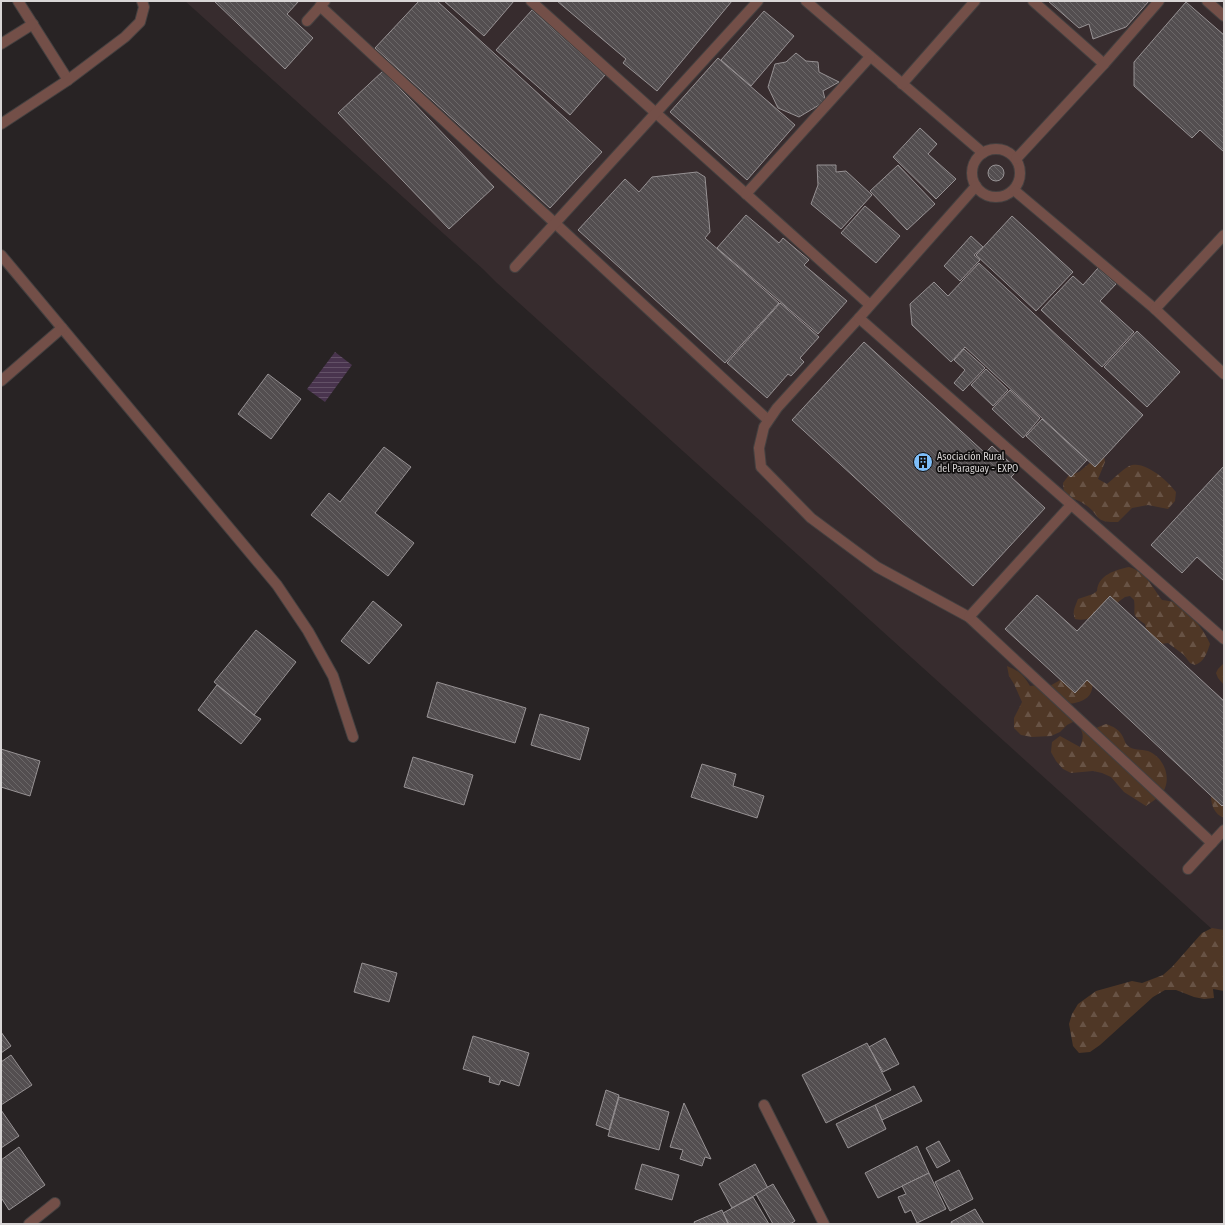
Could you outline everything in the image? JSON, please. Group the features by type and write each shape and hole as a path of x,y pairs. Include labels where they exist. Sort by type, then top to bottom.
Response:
{"street":[{"path":"18,1 68,80"},
{"path":"1,124 68,80 125,37 140,22 144,7 142,1"},
{"path":"531,1 870,306"},
{"path":"515,267 758,1"},
{"path":"806,1 983,153"},
{"path":"818,12 819,1"},
{"path":"902,84 975,1"},
{"path":"1033,1 1104,64"},
{"path":"1016,159 1104,64 1159,1"},
{"path":"1207,1 1224,16"},
{"path":"307,21 323,4 768,420"},
{"path":"1,44 33,24"},
{"path":"746,194 870,57"},
{"path":"997,149 1004,150 1016,159 1019,165 1020,179 1014,190 1001,198 994,198 980,192 972,180 973,164 977,158 983,153 997,149"},
{"path":"976,186 777,408 764,427 759,448 761,467 811,518 877,567 969,618 1212,843"},
{"path":"1014,190 1155,309 1224,374"},
{"path":"1155,309 1224,235"},
{"path":"1,255 277,585 308,630 334,676 353,737"},
{"path":"859,318 1224,640"},
{"path":"1,381 62,328"},
{"path":"969,618 1071,505"},
{"path":"1188,869 1224,830"},
{"path":"764,1105 824,1224"},
{"path":"29,1224 55,1204"}],"shaded area":[{"name":"Asociación Rural del Paraguay - EXPO","path":"185,1 1224,1 1224,940 484,270"},
{"path":"335,352 352,365 325,402 307,389"}],"green space":[{"path":"1103,452 1105,462 1098,479 1107,484 1129,466 1142,466 1155,472 1172,487 1176,492 1175,501 1168,509 1148,505 1132,508 1118,522 1110,522 1100,519 1093,511 1082,503 1064,495 1063,483 1069,475 1079,472"},
{"path":"1129,567 1140,572 1144,576 1162,600 1177,603 1186,610 1196,622 1210,644 1201,662 1195,665 1190,663 1184,655 1168,643 1153,645 1145,634 1145,624 1135,616 1134,600 1130,596 1125,597 1102,613 1089,619 1075,619 1074,611 1078,599 1093,594 1097,591 1100,581 1108,574"},
{"path":"1224,663 1224,685 1216,673"},
{"path":"1007,666 1020,673 1030,686 1039,685 1048,687 1076,671 1092,678 1092,688 1089,696 1079,702 1068,704 1085,730 1106,724 1118,730 1129,747 1148,751 1154,754 1165,768 1167,781 1163,792 1146,806 1124,792 1111,777 1093,771 1071,773 1063,769 1051,752 1052,742 1060,736 1080,747 1083,736 1080,728 1075,721 1067,725 1060,732 1051,736 1032,737 1021,735 1014,728 1014,718 1022,702 1009,676"},
{"path":"1224,782 1224,818 1215,812 1211,795"},
{"path":"1212,928 1224,930 1224,991 1213,989 1214,998 1204,999 1176,990 1165,990 1153,997 1100,1045 1090,1052 1079,1053 1073,1046 1069,1024 1072,1014 1078,1004 1096,991 1132,981 1142,983 1163,975 1202,933"}],"building":[{"path":"214,1 299,1 287,14 313,38 285,69"},
{"path":"419,1 437,1 602,152 550,208 375,48"},
{"path":"444,1 514,1 484,36"},
{"path":"557,1 732,1 657,91 623,63 626,59"},
{"path":"1048,1 1149,1 1126,27 1093,39 1089,24 1079,28"},
{"path":"1186,2 1224,35 1224,152 1200,130 1192,138 1134,86 1134,62"},
{"path":"532,10 605,75 570,115 496,50"},
{"path":"764,11 794,36 751,86 721,60"},
{"path":"796,53 806,61 818,62 819,72 839,82 823,91 825,99 819,105 799,117 778,108 768,87 775,64 786,62"},
{"path":"718,58 795,125 747,180 670,112"},
{"path":"383,71 494,187 449,229 338,113"},
{"path":"920,128 937,144 928,154 956,179 936,199 893,157"},
{"path":"817,165 836,165 836,172 846,171 872,195 841,229 811,204 818,185"},
{"path":"898,165 935,204 907,230 870,191"},
{"path":"996,165 1003,170 1004,173 999,180 996,181 989,176 988,173 993,166"},
{"path":"697,172 705,177 710,232 705,238 779,303 725,363 578,230 625,179 639,192 652,177"},
{"path":"865,206 900,236 876,263 841,233"},
{"path":"746,215 779,243 783,238 809,260 804,265 847,301 818,334 717,248"},
{"path":"1012,216 1073,272 1036,311 976,255"},
{"path":"971,236 983,247 974,255 980,260 960,281 944,266"},
{"path":"979,263 1143,415 1095,467 965,347 951,362 912,325 910,304 934,282 948,296"},
{"path":"1098,268 1116,284 1100,301 1134,332 1102,367 1041,310 1073,276 1083,285"},
{"path":"780,303 819,337 800,358 804,362 791,376 788,374 767,398 727,363"},
{"path":"1137,331 1180,372 1147,407 1104,367"},
{"name":"Asociación Rural del Paraguay - EXPO","path":"864,342 985,453 992,446 1018,470 1011,477 1045,508 973,586 792,420"},
{"path":"964,349 985,368 963,391 954,383 965,370 954,360"},
{"path":"986,369 1008,390 993,406 971,385"},
{"path":"268,374 301,399 271,439 238,414"},
{"path":"1010,390 1040,418 1023,438 992,409"},
{"path":"1042,419 1087,460 1071,477 1026,436"},
{"path":"384,447 411,467 375,513 414,543 388,576 311,515 329,493 340,502"},
{"path":"1224,466 1224,581 1197,557 1182,573 1151,545"},
{"path":"1037,595 1077,631 1110,596 1224,701 1224,804 1222,806 1087,680 1075,693 1005,629"},
{"path":"373,601 402,625 369,664 341,641"},
{"path":"256,630 296,662 254,715 214,682"},
{"path":"437,682 526,708 515,743 427,717"},
{"path":"217,685 261,719 241,744 198,710"},
{"path":"540,714 589,728 580,760 531,745"},
{"path":"1,749 40,761 30,796 1,787"},
{"path":"413,757 473,775 464,805 404,787"},
{"path":"702,764 736,774 733,786 764,796 757,818 691,797"},
{"path":"362,963 397,973 389,1002 354,992"},
{"path":"1,1032 11,1046 1,1053"},
{"path":"473,1036 529,1053 519,1086 501,1080 499,1085 489,1082 490,1077 463,1069"},
{"path":"885,1038 899,1064 883,1072 869,1047"},
{"path":"867,1043 891,1090 826,1123 802,1075"},
{"path":"11,1055 32,1085 1,1105 1,1062"},
{"path":"914,1086 922,1101 882,1120 875,1105"},
{"path":"606,1090 619,1095 609,1130 596,1125"},
{"path":"619,1097 669,1112 659,1150 608,1136"},
{"path":"684,1103 711,1159 705,1157 702,1166 680,1159 683,1150 670,1147"},
{"path":"875,1105 886,1129 848,1148 836,1124"},
{"path":"1,1110 19,1136 1,1148"},
{"path":"939,1141 950,1161 937,1168 926,1148"},
{"path":"917,1146 929,1173 878,1198 865,1173"},
{"path":"19,1147 45,1185 9,1210 2,1199 1,1200 1,1160"},
{"path":"642,1164 679,1175 672,1200 635,1189"},
{"path":"755,1164 768,1188 732,1208 719,1184"},
{"path":"959,1170 973,1199 950,1211 935,1182"},
{"path":"929,1173 946,1209 917,1223 911,1210 905,1213 898,1197 906,1194 902,1186"},
{"path":"773,1184 795,1221 790,1224 773,1224 756,1194"},
{"path":"753,1197 769,1224 729,1224 723,1213"},
{"path":"975,1209 984,1224 952,1224 951,1222"},
{"path":"722,1210 728,1224 695,1224 694,1222"}],"place":[{"name":"Asociación Rural del Paraguay - EXPO","path":"923,462"}]}
